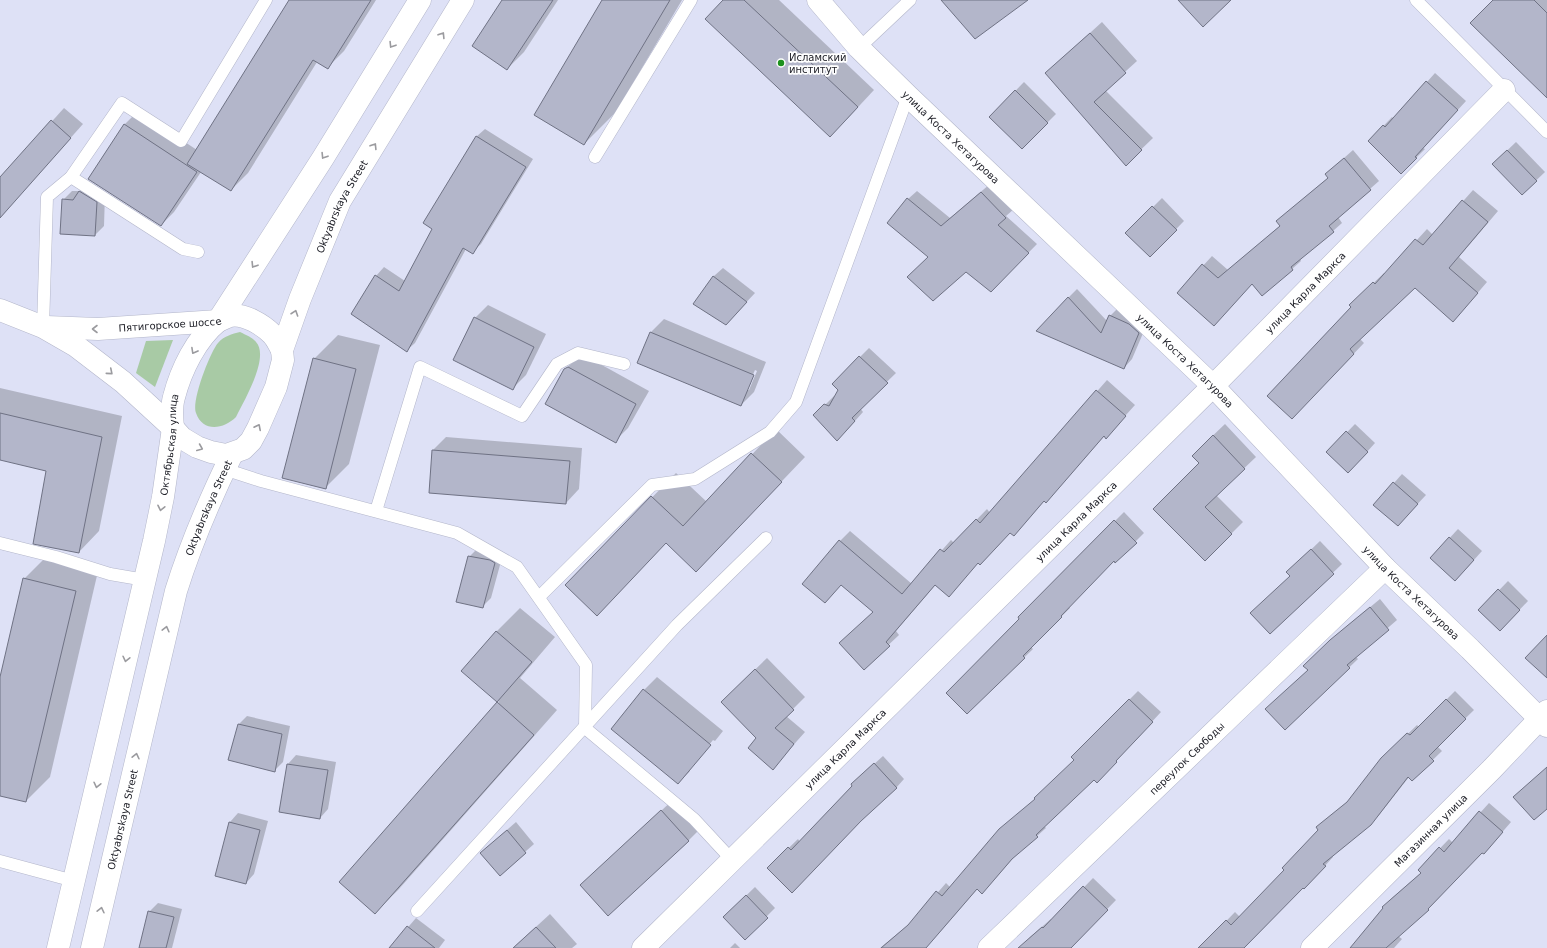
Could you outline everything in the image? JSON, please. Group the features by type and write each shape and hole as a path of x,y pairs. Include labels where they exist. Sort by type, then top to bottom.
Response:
{"street":[{"path":"218,321 323,158 420,0"},
{"name":"Oktyabrskaya Street","path":"92,948 176,591 191,545 228,462 251,440 258,428 276,387 283,360 282,350 300,299 340,201 463,0"},
{"name":"улица Коста Хетагурова","path":"818,0 859,48 1213,386 1385,568 1545,719"},
{"name":"улица Карла Маркса","path":"643,948 1213,386 1504,90"},
{"name":"Пятигорское шоссе","path":"0,310 43,327 76,346 102,365 173,428 182,438 197,447 216,454 226,455 228,462"},
{"name":"Пятигорское шоссе","path":"43,327 98,329 218,321 230,316 240,317 263,327 272,334 282,350"},
{"name":"Октябрьская улица","path":"145,580 163,497 173,428 172,418 174,398 182,376 204,335 218,321"},
{"name":"переулок Свободы","path":"989,948 1385,568"},
{"path":"58,948 145,580"},
{"name":"Магазинная улица","path":"1312,948 1492,769 1545,719"}],"lane":[{"path":"43,327 47,196 71,178 122,104 181,141 266,0"},
{"path":"595,157 691,0"},
{"path":"859,48 910,0"},
{"path":"1416,0 1547,132"},
{"path":"539,597 652,485 695,479 770,432 796,402 908,96"},
{"path":"71,178 183,249 198,252"},
{"path":"376,511 420,367 522,416 557,364 578,352 624,364"},
{"path":"228,462 376,511 457,533 517,567 586,665 585,728"},
{"path":"417,911 677,626 766,538"},
{"path":"0,543 56,557 110,574 145,580"},
{"path":"585,728 694,818 732,860"},
{"path":"0,861 74,881"}],"green space":[{"path":"240,332 249,336 256,342 259,349 260,358 258,368 250,390 236,417 220,426 209,426 204,424 199,419 195,407 202,377 210,356 218,343 225,337"},
{"path":"173,340 155,387 136,373 146,341"}],"building":[{"path":"289,0 371,0 328,69 313,60 231,191 187,164"},
{"path":"502,0 553,0 507,70 472,46"},
{"path":"602,0 670,0 584,145 534,115"},
{"name":"Исламский институт","path":"723,0 744,0 858,107 830,137 705,19"},
{"path":"941,0 1028,0 975,39"},
{"path":"1178,0 1231,0 1203,27"},
{"path":"1493,0 1534,0 1547,13 1547,98 1470,23"},
{"path":"1090,33 1126,73 1094,102 1142,150 1126,166 1045,73"},
{"path":"1426,81 1458,110 1415,157 1417,158 1401,174 1368,141 1383,125 1385,127"},
{"path":"1015,90 1048,123 1022,149 989,117"},
{"path":"51,120 71,138 0,218 0,177"},
{"path":"124,124 197,172 161,226 88,179"},
{"path":"476,136 526,167 473,254 463,248 407,352 351,314 375,275 399,291 432,229 423,223"},
{"path":"1507,150 1537,181 1522,195 1492,164"},
{"path":"1344,158 1371,190 1329,226 1334,232 1291,267 1293,270 1262,296 1252,284 1214,326 1177,293 1202,264 1218,278 1280,226 1276,221 1328,178 1325,174"},
{"path":"79,191 97,202 95,236 60,234 62,199 73,200"},
{"path":"981,192 1006,218 998,225 1029,253 991,292 966,272 933,301 907,277 928,257 887,223 907,198 941,226"},
{"path":"1462,200 1488,222 1449,268 1478,293 1453,322 1415,288 1350,349 1354,354 1292,419 1267,396 1351,307 1349,305 1373,282 1375,284 1415,239 1423,245"},
{"path":"1152,206 1177,230 1150,257 1125,233"},
{"path":"713,276 747,302 726,325 693,304"},
{"path":"1068,297 1101,333 1109,315 1129,324 1139,333 1124,369 1036,331"},
{"path":"474,317 534,347 513,390 453,360"},
{"path":"650,332 754,375 741,406 637,363"},
{"path":"859,356 888,383 852,418 855,421 837,441 813,415 824,404 829,406 838,390 832,384"},
{"path":"313,358 356,369 326,489 282,478"},
{"path":"568,367 636,404 616,443 545,404 564,369"},
{"path":"1096,390 1126,416 1106,439 1104,436 1046,503 1044,501 1014,536 1010,533 980,565 978,563 949,597 935,585 886,642 890,646 864,670 839,643 873,612 841,585 825,603 802,584 839,540 902,594 940,549 944,552 976,519 980,523"},
{"path":"0,413 102,437 79,553 33,544 46,471 0,460"},
{"path":"1346,431 1368,452 1348,473 1326,452"},
{"path":"1213,435 1245,469 1205,507 1232,534 1205,561 1153,509 1199,463 1192,456"},
{"path":"432,450 570,461 566,504 429,493"},
{"path":"751,453 782,482 696,572 666,543 597,616 565,585 651,496 683,526"},
{"path":"1393,482 1418,504 1398,526 1373,505"},
{"path":"1114,520 1137,543 1115,563 1114,561 1023,656 1025,658 967,714 946,693 1019,619 1018,617"},
{"path":"1449,537 1474,560 1455,581 1430,558"},
{"path":"1311,549 1334,574 1270,634 1250,613 1290,576 1286,572"},
{"path":"468,556 490,560 495,563 483,608 456,602"},
{"path":"23,578 76,591 26,802 0,796 0,677"},
{"path":"1498,589 1520,610 1500,631 1478,610"},
{"path":"1370,607 1389,630 1347,665 1350,668 1285,730 1265,709 1308,670 1303,666 1330,640"},
{"path":"496,631 532,662 497,702 461,671"},
{"path":"1547,635 1547,678 1525,658"},
{"path":"755,669 794,710 775,728 794,744 773,770 748,748 756,738 721,702"},
{"path":"643,689 711,745 678,784 611,729"},
{"path":"1129,699 1153,722 1097,783 1094,780 1036,835 1038,837 1012,859 982,894 977,889 926,948 881,948 908,925 936,891 942,896 999,829 1035,799 1034,798 1074,760 1071,757"},
{"path":"1446,699 1466,719 1429,756 1434,761 1412,781 1408,777 1371,825 1323,864 1326,866 1244,948 1198,948 1226,920 1231,925 1284,870 1282,868 1318,830 1316,827 1347,802 1381,758 1407,733 1410,735"},
{"path":"497,702 534,735 375,914 339,882"},
{"path":"238,724 282,734 275,772 228,760"},
{"path":"874,763 897,788 861,821 792,893 767,868 788,847 791,850 852,786 851,784"},
{"path":"287,764 328,770 320,819 279,812"},
{"path":"1547,767 1547,809 1534,820 1513,797"},
{"path":"661,810 689,841 608,916 580,885"},
{"path":"1479,811 1503,832 1484,854 1482,853 1428,909 1429,910 1386,948 1350,948 1383,908 1382,907 1421,873 1418,870 1439,847 1444,852"},
{"path":"229,822 260,830 246,884 215,876"},
{"path":"507,830 526,853 500,876 480,853"},
{"path":"1083,886 1108,910 1071,948 1018,948 1042,927 1043,928"},
{"path":"746,895 768,918 745,940 723,917"},
{"path":"148,911 174,917 166,948 139,948"},
{"path":"407,926 435,948 389,948"},
{"path":"536,927 556,948 513,948"}],"place":[{"name":"Исламский институт","path":"781,63"}]}
